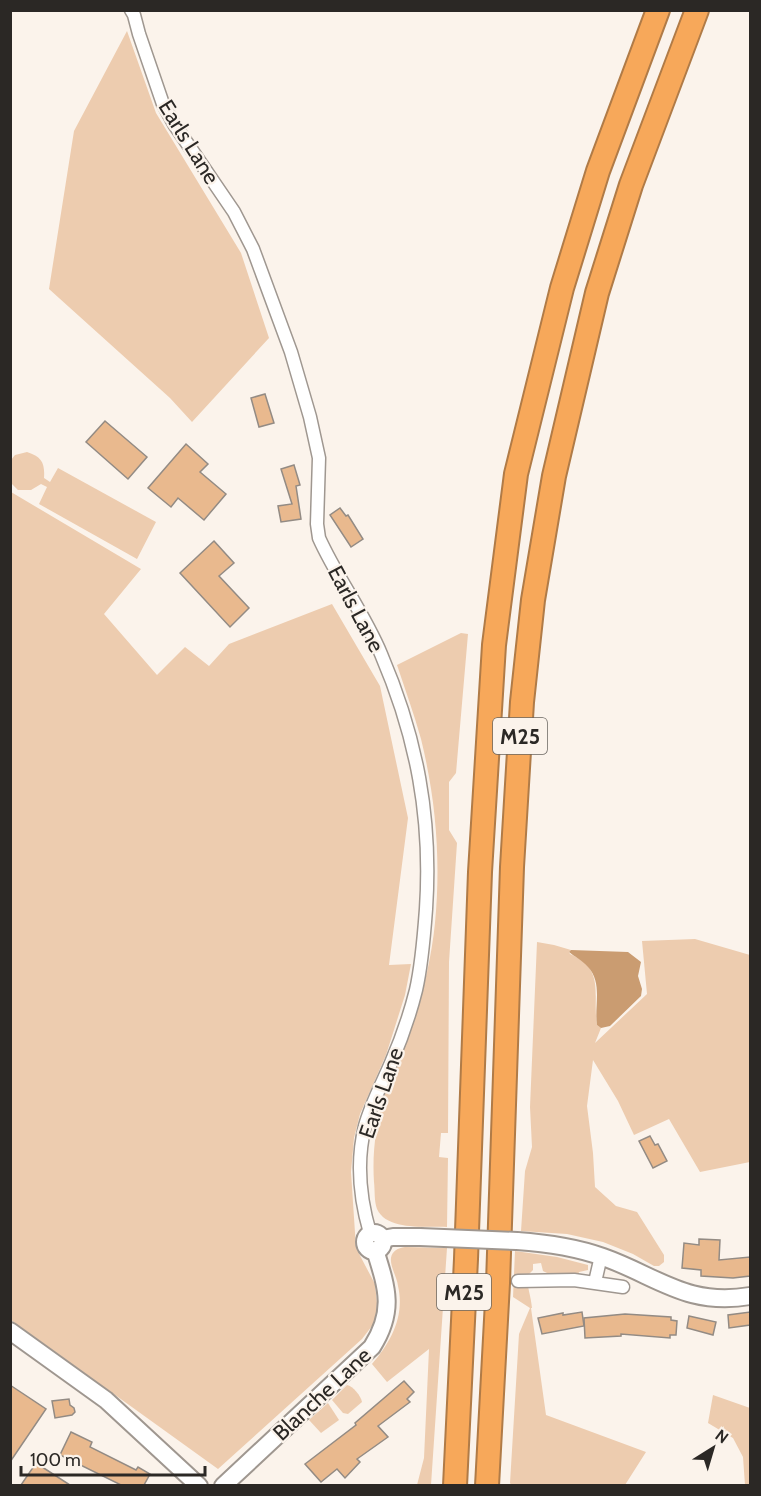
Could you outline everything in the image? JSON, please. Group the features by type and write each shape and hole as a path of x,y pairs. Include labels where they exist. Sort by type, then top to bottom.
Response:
{"highway":[{"name":"M25","path":"455,1485 480,872 494,645 516,474 562,288 598,171 658,10"},
{"name":"M25","path":"487,1485 499,1247 512,867 522,702 533,600 554,476 597,293 631,184 697,10"}],"street":[{"name":"Earls Lane","path":"131,10 163,104 234,212 253,249 291,352 319,458 317,524 320,538 381,652 405,715 418,765 424,804 429,870 424,941 412,1001 365,1126 360,1176 362,1197 376,1241"},
{"path":"376,1241 393,1237 420,1237 544,1243 601,1256 691,1295 718,1299 750,1296"},
{"name":"Blanche Lane","path":"224,1485 377,1340 388,1306 376,1241"},
{"path":"594,1282 601,1256"},
{"path":"518,1281 551,1279 623,1287"},
{"path":"10,1331 106,1400 199,1485"}],"shaded area":[{"path":"127,31 156,113 241,253 269,338 192,422 170,398 49,289 74,131"},
{"path":"27,452 42,461 44,478 50,482 58,468 156,522 137,559 39,504 47,487 41,484 31,490 18,490 11,483 11,460 15,455"},
{"path":"11,492 141,569 104,614 157,675 185,647 209,666 229,644 332,604 380,686 408,818 389,965 411,964 405,995 386,1055 360,1114 354,1138 351,1172 356,1248 375,1284 377,1303 375,1322 362,1339 218,1469 11,1320"},
{"path":"461,633 468,634 456,773 449,782 449,830 457,843 449,962 448,1133 441,1133 439,1157 448,1158 447,1227 418,1227 398,1224 382,1216 377,1209 374,1182 374,1149 377,1128 384,1097 408,1038 421,996 433,938 437,900 434,807 418,730 397,665"},
{"path":"695,939 750,955 750,1162 700,1172 669,1119 634,1135 618,1101 593,1060 587,1106 595,1187 616,1206 637,1212 664,1255 664,1262 659,1266 654,1266 633,1254 603,1242 567,1234 521,1231 525,1171 532,1147 530,1107 537,942 571,950 570,954 589,967 595,984 597,1025 601,1028 595,1043 647,994 642,941"},
{"path":"571,950 628,952 641,962 638,976 642,989 641,996 610,1026 601,1028 597,1025 597,987 593,973 581,960 569,952"},
{"path":"405,1247 447,1248 431,1485 417,1485 424,1458 429,1349 387,1382 372,1364 385,1347 398,1318 400,1297 391,1258 396,1250"},
{"path":"515,1251 557,1257 588,1265 588,1270 579,1272 578,1276 549,1274 543,1271 541,1263 533,1264 533,1270 527,1276 546,1415 646,1452 625,1485 512,1486 510,1483 519,1334 530,1308 513,1297"},
{"path":"347,1385 352,1387 362,1402 348,1414 343,1413 332,1400"},
{"path":"713,1395 750,1408 750,1485 745,1485 743,1457 733,1438 708,1423"},
{"path":"328,1403 339,1420 321,1433 309,1420"}],"building":[{"path":"265,394 274,423 259,427 251,398"},
{"path":"105,421 147,457 128,479 86,442"},
{"path":"186,444 208,464 200,472 226,494 204,520 178,498 171,507 148,488"},
{"path":"294,465 300,485 296,486 301,519 281,522 278,506 292,504 281,469"},
{"path":"340,508 346,516 348,515 363,539 351,547 330,515"},
{"path":"214,541 234,563 219,576 249,608 230,627 180,573"},
{"path":"650,1136 655,1145 658,1144 667,1161 653,1168 639,1141"},
{"path":"699,1239 720,1240 719,1260 750,1257 750,1276 733,1278 701,1276 701,1270 682,1268 684,1243 699,1245"},
{"path":"582,1312 584,1326 542,1334 538,1318"},
{"path":"750,1312 750,1325 729,1328 728,1315"},
{"path":"625,1314 671,1317 671,1320 677,1321 676,1335 670,1335 670,1338 621,1334 621,1336 585,1338 584,1318"},
{"path":"689,1316 716,1322 713,1335 687,1328"},
{"path":"404,1381 414,1392 407,1399 410,1402 378,1426 388,1437 357,1459 360,1462 345,1478 337,1469 321,1482 305,1464 356,1425 355,1423"},
{"path":"10,1385 46,1409 10,1462"},
{"path":"69,1399 75,1412 72,1415 55,1418 52,1401"},
{"path":"71,1432 92,1442 90,1447 136,1470 138,1467 150,1474 144,1485 121,1485 60,1455"},
{"path":"36,1463 70,1485 21,1485"}]}
